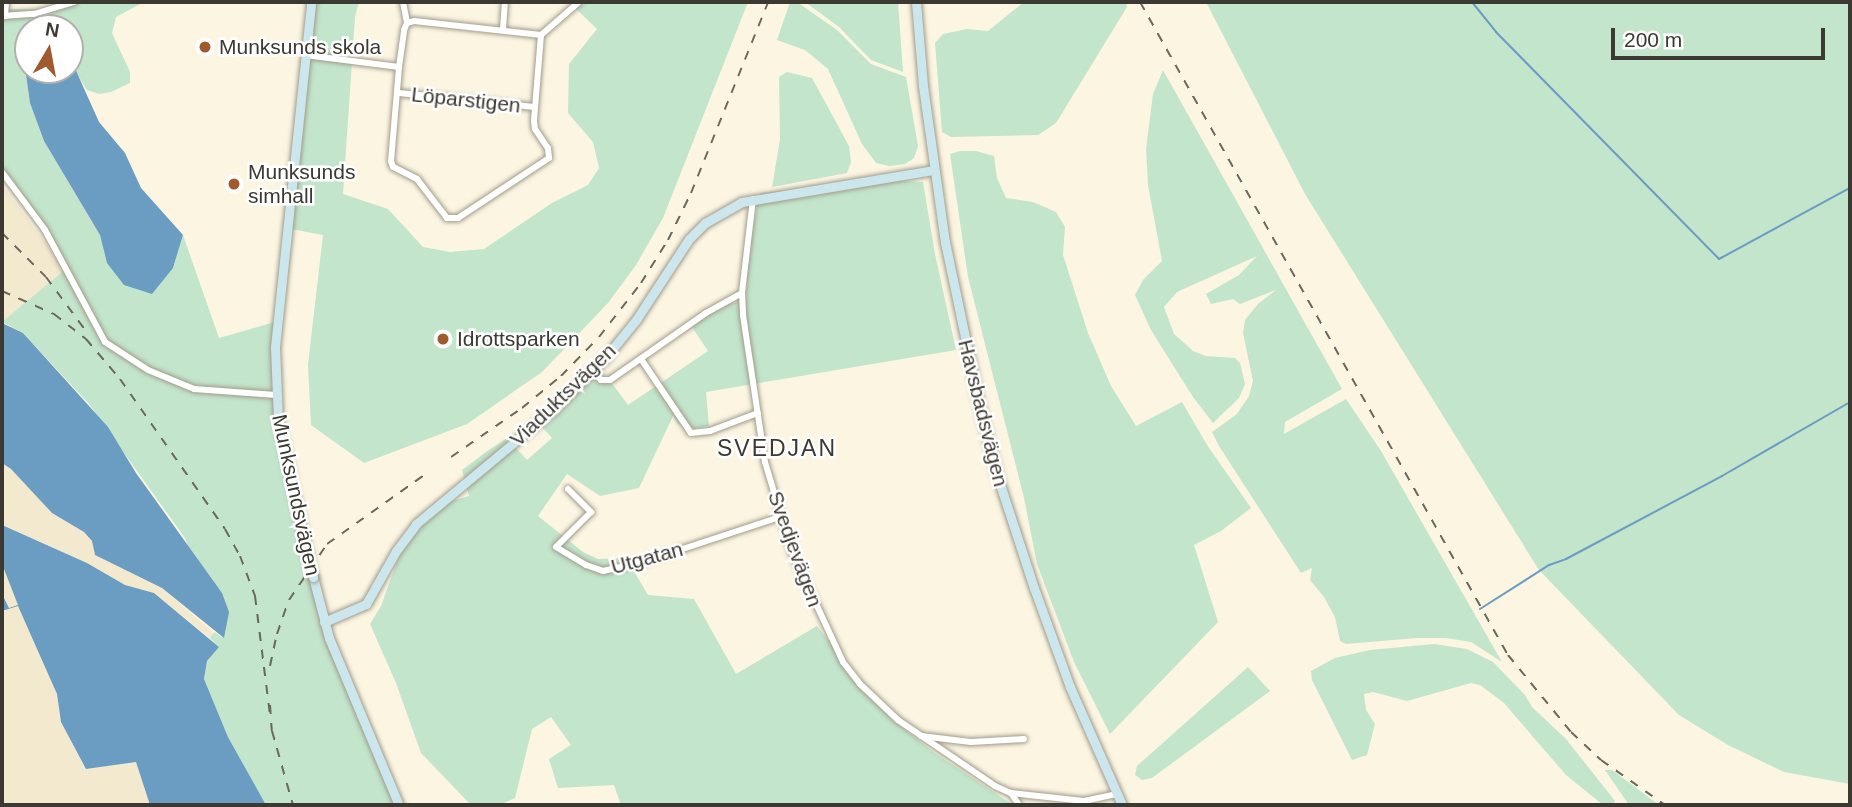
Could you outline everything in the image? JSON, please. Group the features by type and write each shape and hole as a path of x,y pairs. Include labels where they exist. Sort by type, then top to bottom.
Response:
{"street":[{"path":"6,2 3,16 34,14 74,2"},
{"name":"Munksundsvägen","path":"311,2 278,302 276,395 284,458 324,622 399,805"},
{"path":"403,2 407,23 399,67 399,93 391,161 393,167 417,178 443,215 450,220 549,158 548,148 535,129 534,107 541,35 579,2"},
{"path":"503,29 505,2"},
{"name":"Havsbadsvägen","path":"916,2 934,170 957,305 998,478 1051,638 1122,805"},
{"path":"407,23 414,21 541,35"},
{"path":"304,55 399,67"},
{"name":"Löparstigen","path":"399,93 534,107"},
{"name":"Viaduktsvägen","path":"324,622 351,612 372,597 396,551 416,524 545,417 593,372 636,320 690,239 722,211 753,200 934,170"},
{"path":"2,172 45,230 105,342 148,370 185,386 209,392 276,395"},
{"name":"Svedjevägen","path":"753,200 742,293 765,462 792,552 843,662 879,703 919,736 979,776 1011,793 1084,801 1117,794"},
{"path":"593,372 601,380 610,380 706,313 742,293"},
{"path":"641,359 688,430 698,434 758,413"},
{"name":"Utgatan","path":"568,489 591,512 556,547 586,565 603,571 614,571 780,517"},
{"path":"919,736 971,742 1024,739"},
{"name":"Svedjevägen","path":"1011,793 1019,805"}],"shaded area":[{"path":"2,185 65,269 2,323"},
{"path":"2,463 11,469 52,513 84,532 92,541 95,555 162,588 213,632 210,638 154,593 125,585 87,563 2,525"},
{"path":"2,564 57,694 61,722 86,769 136,762 150,805 2,805 2,611 9,609 2,594"}],"green space":[{"path":"66,2 144,2 116,17 112,33 130,72 130,83 111,92 99,94 87,90 83,84 84,14 14,14 14,84 27,84 30,103 44,141 100,235 107,263 173,268 183,235 219,338 275,322 272,397 288,486 324,620 400,805 266,805 228,737 204,679 207,661 219,647 210,638 214,632 223,638 185,538 89,404 23,333 2,322 68,267 2,171 2,9 39,9"},
{"path":"307,2 359,2 355,17 343,194 388,209 423,247 450,252 484,249 552,203 588,185 599,168 593,142 568,113 569,64 597,29 574,7 579,2 748,2 663,218 636,265 608,303 542,372 467,424 364,463 311,425 308,365 323,235 291,229"},
{"path":"790,2 797,2 837,30 871,64 906,77 918,146 914,158 905,164 889,166 876,163 862,144 828,69 805,50 777,40"},
{"path":"805,2 898,2 903,72 871,60 839,27"},
{"path":"1024,2 1126,2 1127,7 1056,123 1038,135 951,137 942,132 935,43 943,34 967,29 988,31"},
{"path":"1206,2 1850,2 1850,784 1784,772 1728,745 1679,715 1539,570 1305,194"},
{"path":"1163,70 1342,389 1285,422 1284,434 1346,399 1381,451 1502,662 1471,642 1446,638 1346,644 1340,641 1335,617 1310,580 1312,568 1301,573 1219,446 1212,432 1237,414 1249,396 1253,381 1243,333 1245,320 1258,304 1276,290 1240,304 1233,299 1211,304 1206,294 1239,275 1257,256 1177,292 1164,307 1174,334 1193,351 1206,356 1235,358 1240,363 1245,384 1239,398 1213,423 1193,397 1151,330 1135,295 1143,280 1162,261 1148,185 1146,149 1153,94"},
{"path":"787,72 812,78 849,146 851,162 847,173 772,187 780,139 779,77"},
{"path":"976,151 994,156 997,178 1006,198 1033,202 1056,212 1065,227 1063,255 1088,333 1111,386 1136,426 1182,402 1207,445 1251,508 1221,531 1194,545 1218,622 1110,734 1074,662 1037,564 1024,498 968,277 950,154"},
{"path":"887,180 923,182 935,254 956,350 706,392 709,426 695,428 678,424 673,416 639,488 600,496 567,474 538,516 583,552 598,559 626,558 648,595 694,599 736,674 817,626 890,718 932,751 1013,805 621,805 614,785 558,788 549,759 571,745 551,717 532,729 515,798 499,805 471,805 421,753 396,683 370,624 381,606 402,548 420,524 445,503 469,496 462,470 486,452 507,438 527,460 552,438 533,417 587,372 608,378 628,405 708,351 690,324 726,304 746,301 748,254 760,193"},
{"path":"1434,644 1467,649 1493,662 1525,695 1532,707 1566,739 1615,801 1613,805 1603,805 1566,775 1504,703 1480,685 1471,683 1407,701 1373,692 1364,694 1366,710 1375,724 1367,755 1352,760 1312,680 1311,671 1335,658 1370,650"},
{"path":"1248,667 1270,691 1152,778 1142,780 1135,775 1137,766"},
{"path":"1605,770 1612,770 1659,805 1629,805"}],"water":[{"path":"27,84 82,84 99,122 125,153 141,188 183,235 173,268 152,294 124,285 107,263 100,235 44,141 30,103"},
{"path":"2,323 23,333 108,427 136,473 222,593 229,612 224,638 162,588 95,555 92,541 84,532 52,513 11,469 2,463"},
{"path":"2,525 87,563 125,585 154,593 219,647 207,661 204,679 228,737 266,805 150,805 136,762 86,769 61,722 57,694 18,606 2,611 2,594 9,608 18,605 2,564"}],"waterway":[{"path":"1472,2 1496,32 1719,259 1850,188"},
{"path":"1480,609 1549,565 1566,559 1722,476 1850,402"}],"railway":[{"path":"451,457 522,408 561,376 599,337 641,283 668,240 691,193 768,2"},
{"path":"1140,2 1508,655 1571,732 1601,760 1665,805"},
{"path":"2,233 46,277 86,331"},
{"path":"2,291 54,314 86,339 120,379 225,529 240,556 255,596 270,714"},
{"path":"270,666 277,634 289,600 327,544 424,475"},
{"path":"270,705 272,731 293,805"}],"place":[{"name":"Munksunds skola","path":"205,47"},
{"name":"Munksunds simhall","path":"234,184"},
{"name":"Idrottsparken","path":"443,339"}],"district":[{"name":"SVEDJAN","path":"777,448"}]}
